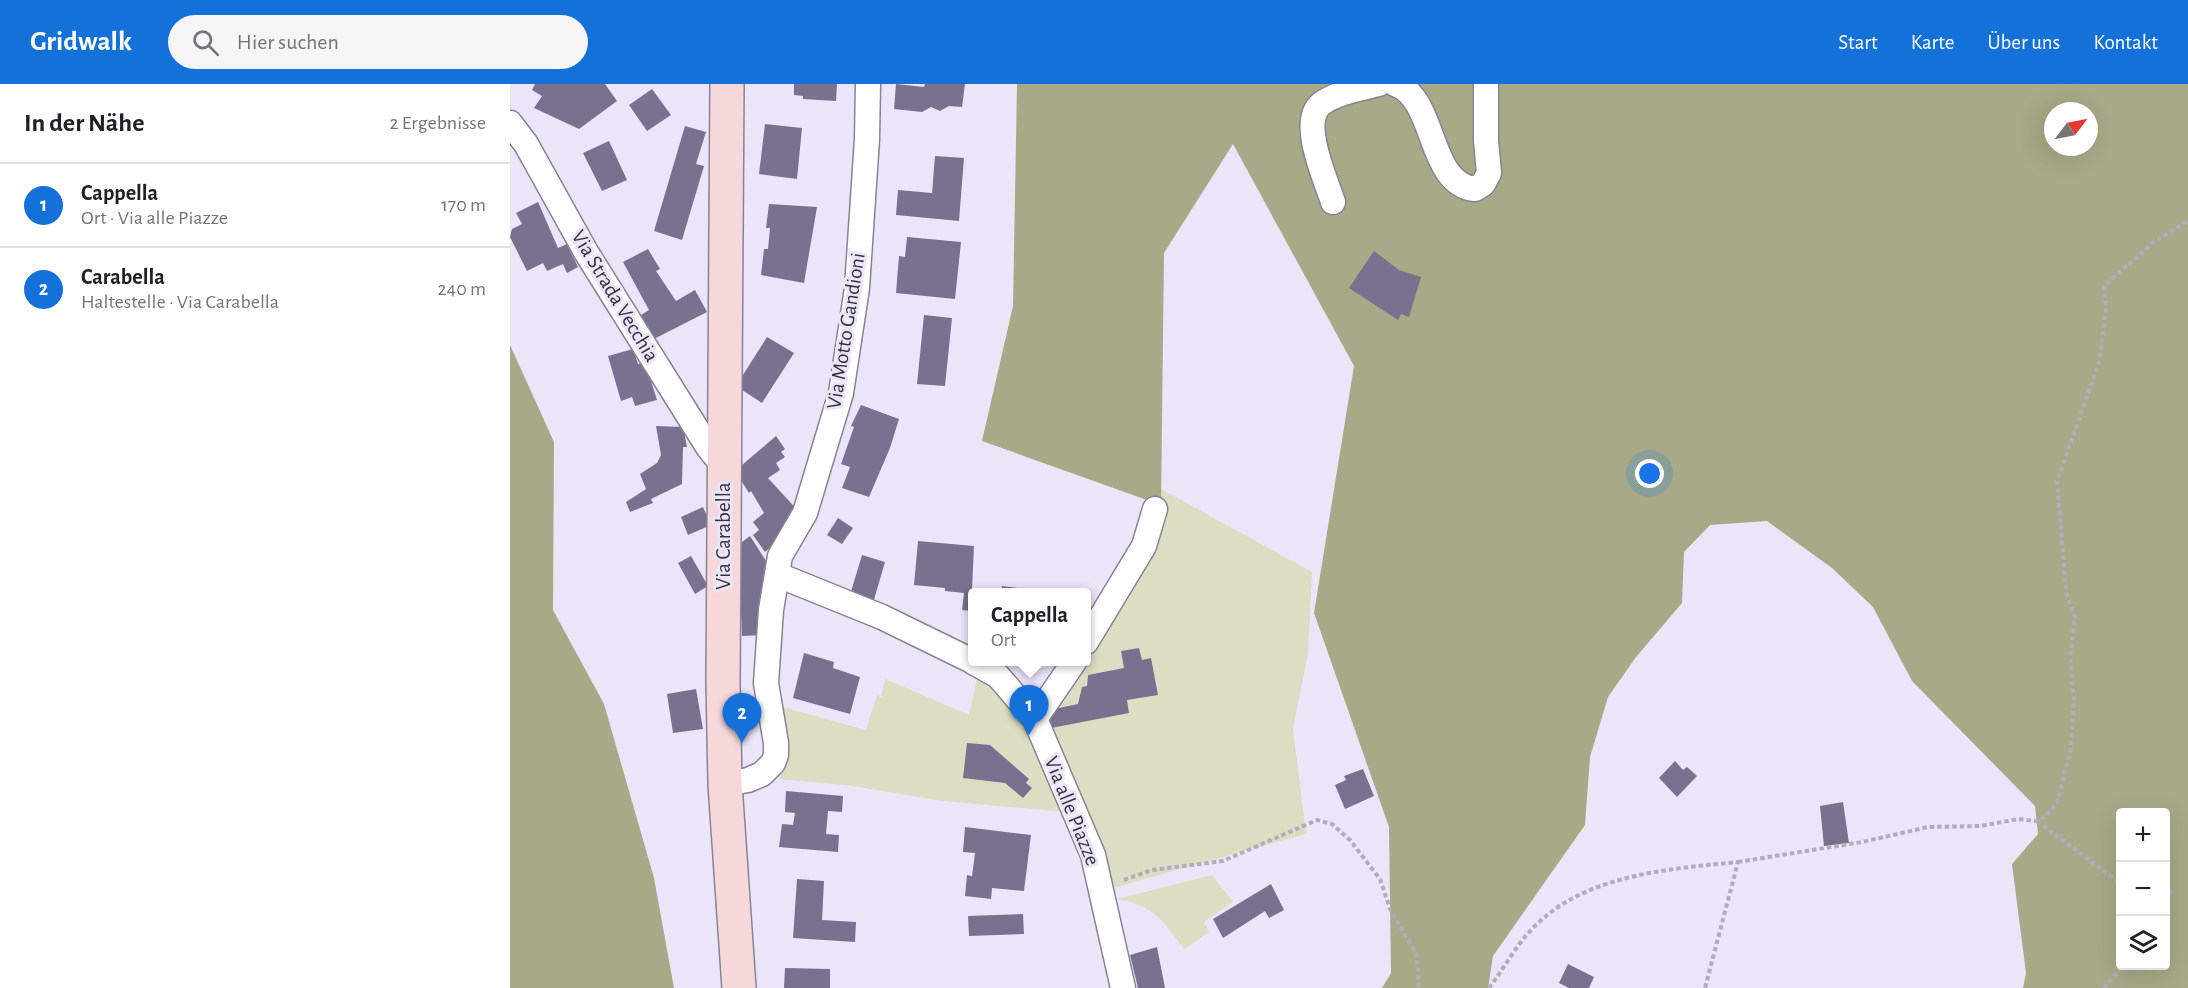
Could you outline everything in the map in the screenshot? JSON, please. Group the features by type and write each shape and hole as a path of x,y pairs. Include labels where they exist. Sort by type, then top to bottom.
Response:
{"street":[{"name":"Via Carabella","path":"728,84 724,467 725,784 739,988"},
{"name":"Via Motto Gandioni","path":"725,784 748,780 762,774 773,763 776,755 766,683 771,610 783,550 805,513 841,393 857,288 867,139 868,84"},
{"path":"1334,202 1314,140 1312,127 1315,111 1328,100 1378,84"},
{"path":"1395,84 1410,93 1416,100 1448,173 1460,185 1475,189 1483,184 1489,173 1486,141 1486,84"},
{"name":"Via Strada Vecchia","path":"510,123 539,165 586,252 708,447 724,467"},
{"path":"1091,634 1144,546 1155,509"},
{"name":"Via alle Piazze","path":"778,575 882,617 968,659"},
{"name":"Via alle Piazze","path":"981,666 998,676 1035,719 1093,855 1123,988"},
{"path":"1035,719 1071,666"}],"path":[{"path":"1489,988 1524,938 1572,896 1609,883 1689,867 1738,862 1862,842 1928,826 1981,826 2018,819 2037,821 2045,817 2057,803 2071,748 2074,699 2070,657 2075,618 2066,591 2057,481 2099,363 2106,308 2104,286 2155,241 2188,221"},
{"path":"1100,888 1152,870 1223,861 1317,820 1332,824 1350,840 1380,879 1390,909 1417,955 1419,988"},
{"path":"2037,821 2063,844 2116,880"},
{"path":"1705,988 1738,862"},
{"path":"2104,988 2119,970"}],"green space":[{"path":"1017,84 2188,84 2188,988 2023,988 2026,973 2012,864 2038,834 2035,806 1912,681 1873,607 1832,568 1767,521 1710,525 1684,552 1682,603 1636,657 1608,697 1590,757 1585,825 1493,956 1488,988 1382,988 1391,973 1389,827 1314,613 1354,366 1233,144 1164,253 1161,505 982,441 1013,306"},
{"path":"510,345 554,442 553,610 604,704 654,878 674,988 510,988"},
{"path":"1161,489 1312,572 1308,654 1293,728 1306,834 1109,889 1035,719 1071,666 1091,666 1091,632 1155,509"},
{"path":"979,670 1020,718 1066,812 943,801 854,786 779,779 786,752 778,706 866,730 877,695 881,697 885,679 969,715"},
{"path":"1212,875 1233,902 1204,922 1209,932 1184,949 1163,922 1149,910 1140,905 1117,899"}],"building":[{"path":"535,84 605,84 617,101 579,129 534,108 542,96 532,90"},
{"path":"794,84 837,84 836,101 803,99 803,96 794,95"},
{"path":"896,84 924,87 925,84 965,84 962,107 949,106 940,111 931,107 922,112 894,109"},
{"path":"652,89 671,115 647,131 629,105"},
{"path":"765,124 802,128 797,179 759,174"},
{"path":"685,126 706,132 696,164 704,166 682,240 654,231"},
{"path":"609,141 627,180 602,191 583,153"},
{"path":"935,156 964,158 959,221 896,215 898,190 932,193"},
{"path":"538,202 558,248 567,244 578,267 567,273 563,264 547,271 543,263 527,271 510,237 512,229 522,224 516,213"},
{"path":"769,204 817,207 804,283 761,275 764,249 768,249 770,228 766,228"},
{"path":"907,237 961,242 955,299 896,293 899,256 905,257"},
{"path":"648,249 660,269 656,271 676,301 695,290 707,312 650,341 636,318 649,310 623,262"},
{"path":"1374,251 1399,270 1421,277 1409,317 1401,314 1398,320 1349,288"},
{"path":"924,315 952,318 945,386 917,384"},
{"path":"767,337 794,353 762,403 736,386"},
{"path":"633,349 638,364 645,362 657,400 635,406 632,397 621,401 608,356"},
{"path":"861,405 899,419 890,448 869,497 842,488 850,467 841,464 854,427 851,426"},
{"path":"656,426 683,427 687,447 683,447 682,484 651,499 653,503 630,512 626,502 646,489 640,474 657,463 661,455"},
{"path":"776,436 785,449 781,452 785,457 776,463 780,470 768,478 801,514 776,539 778,541 765,552 753,535 759,530 753,522 764,513 751,491 749,493 735,471"},
{"path":"703,507 711,525 688,535 681,517"},
{"path":"838,518 853,528 842,544 827,535"},
{"path":"750,536 768,564 769,589 762,590 764,635 742,636 738,545"},
{"path":"918,541 974,546 972,588 968,588 968,611 962,610 964,593 945,591 945,588 914,585"},
{"path":"862,555 885,562 873,603 850,595"},
{"path":"691,556 708,586 695,594 678,563"},
{"path":"1139,648 1142,660 1151,658 1158,695 1127,700 1129,713 1046,729 1054,709 1078,704 1082,687 1087,686 1088,675 1124,668 1121,651"},
{"path":"804,653 834,662 833,668 860,677 850,714 793,698"},
{"path":"696,689 703,729 673,733 667,694"},
{"path":"967,743 990,745 1029,779 1026,783 1032,788 1023,798 1005,783 963,778"},
{"path":"1675,761 1683,770 1687,767 1697,776 1677,797 1659,778"},
{"path":"1363,769 1374,796 1345,809 1335,785 1346,780 1344,776"},
{"path":"786,791 843,796 842,812 828,811 826,834 839,835 838,852 779,847 782,824 793,825 795,813 785,812"},
{"path":"1843,802 1849,843 1824,846 1820,806"},
{"path":"965,827 1031,835 1024,891 992,888 991,899 965,896 967,875 972,876 975,853 963,852"},
{"path":"797,879 824,881 822,920 856,922 855,942 793,938"},
{"path":"1271,884 1284,910 1269,918 1265,911 1223,938 1213,919"},
{"path":"1023,914 1024,934 969,936 968,916"},
{"path":"1157,947 1165,988 1138,988 1130,955"},
{"path":"1568,964 1594,977 1589,988 1569,988 1559,983"},
{"path":"785,968 830,969 830,988 784,988"}],"place":[{"name":"Cappella","path":"1029,735"},
{"name":"Carabella","path":"742,743"}]}
